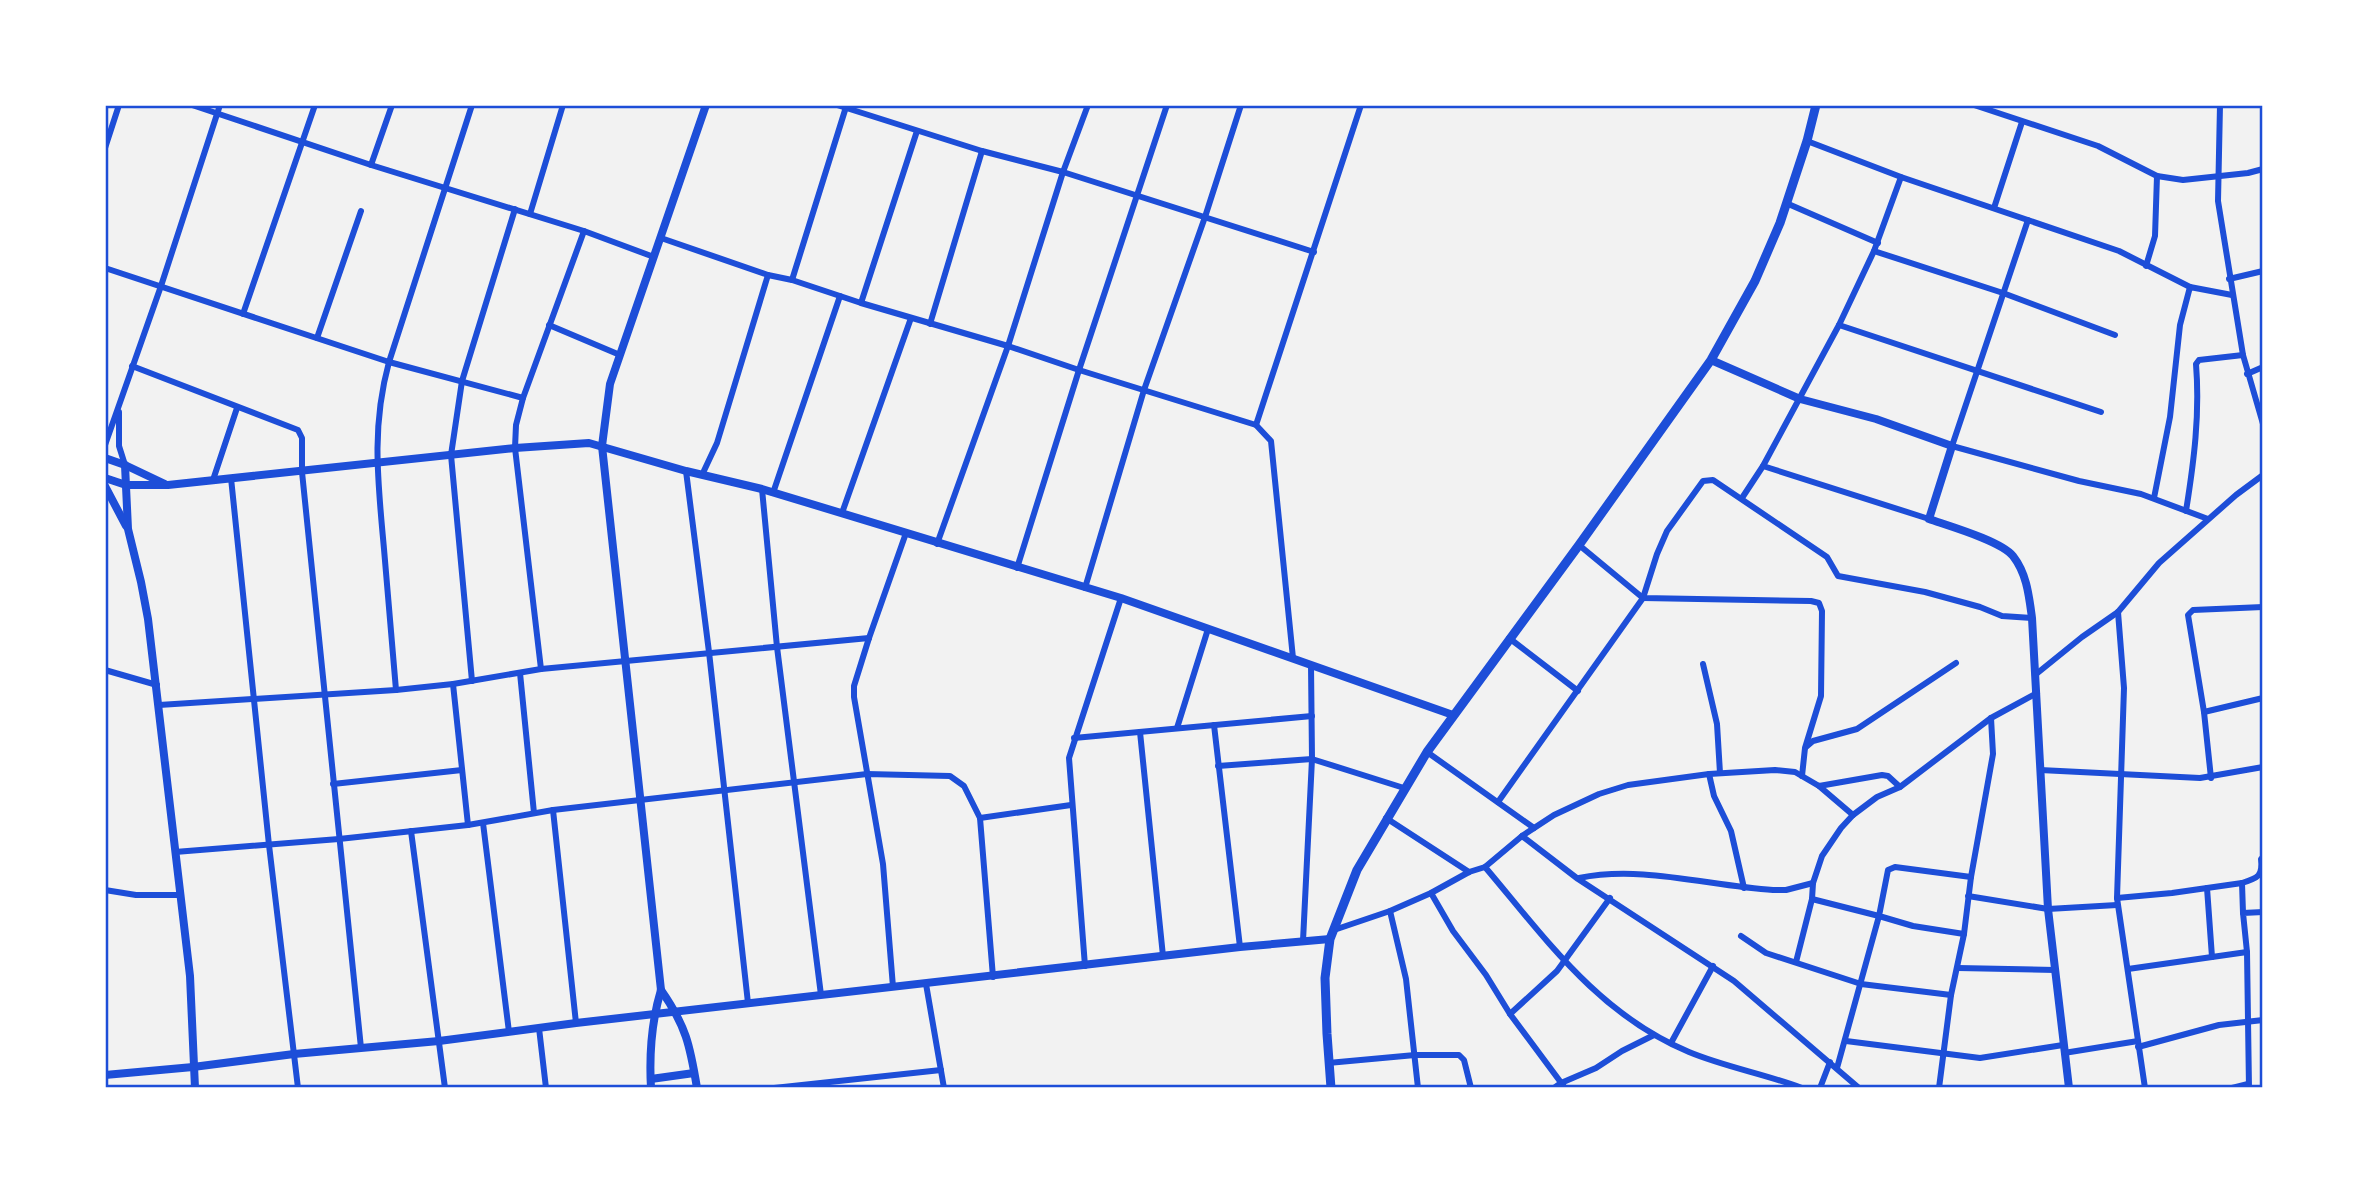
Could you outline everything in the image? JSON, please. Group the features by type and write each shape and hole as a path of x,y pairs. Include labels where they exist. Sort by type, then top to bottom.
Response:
{"main road":[{"path":"1331,1088 1325,978 1331,935 1357,870 1404,788 1452,715 1579,545 1711,360 1755,281 1786,203 1816,105"}],"street":[{"path":"105,148 119,105"},
{"path":"192,105 372,165 584,230 654,257"},
{"path":"105,445 161,286 220,105"},
{"path":"243,314 315,105"},
{"path":"372,165 392,105"},
{"path":"396,690 376,463 378,415 389,362 472,105"},
{"path":"530,214 563,105"},
{"path":"694,1073 651,1084 650,1041 653,1015 661,990 602,446 607,398 620,355 706,105"},
{"path":"838,105 982,151 1063,172 1314,252"},
{"path":"937,544 1008,346 1063,172 1088,105"},
{"path":"1017,568 1167,105"},
{"path":"1085,588 1144,390 1241,105"},
{"path":"1256,425 1361,105"},
{"path":"1974,105 2098,146 2157,176 2183,180 2263,169"},
{"path":"2002,115 2006,105"},
{"path":"2222,105 2218,201 2243,355 2263,424"},
{"path":"792,280 846,107"},
{"path":"1994,208 2022,122"},
{"path":"861,303 917,131"},
{"path":"1807,141 1900,177 2119,251 2190,287 2232,295"},
{"path":"930,324 982,151"},
{"path":"2146,266 2155,236 2157,176"},
{"path":"1742,498 1763,466 1839,325 1878,243 1900,177"},
{"path":"1786,203 1878,243"},
{"path":"472,681 451,455 462,381 515,209"},
{"path":"317,338 361,211"},
{"path":"1929,519 2028,220"},
{"path":"541,669 515,448 517,417 584,230"},
{"path":"661,238 768,275 1008,346 1256,425 1271,441 1293,658"},
{"path":"1874,251 2003,293 2115,335"},
{"path":"105,268 389,362 523,398"},
{"path":"2230,279 2263,271"},
{"path":"702,475 717,443 768,275"},
{"path":"2154,498 2170,417 2180,325 2190,287"},
{"path":"773,493 840,296"},
{"path":"842,513 911,318"},
{"path":"549,325 620,355"},
{"path":"1839,325 2101,412"},
{"path":"2186,511 2196,451 2199,397 2196,364 2199,360 2243,355"},
{"path":"1711,360 1800,399 1876,419 1952,446 2154,498 2207,519"},
{"path":"132,366 298,430 302,438 302,472 360,1048"},
{"path":"2248,374 2263,367"},
{"path":"119,406 128,529 145,598 190,976 195,1088"},
{"path":"214,480 237,408"},
{"path":"105,478 126,485 168,485 515,448 581,443 602,446 762,489 1121,598 1452,715"},
{"path":"105,458 168,485"},
{"path":"1763,466 1978,537 2011,554 2022,571 2029,591 2032,618 2048,909 2069,1088"},
{"path":"687,471 748,1003"},
{"path":"2035,675 2118,612 2159,563 2207,519 2263,475"},
{"path":"231,478 269,845 298,1088"},
{"path":"1498,802 1643,598 1652,566 1667,531 1703,481 1713,480 1830,559 1838,576 1950,598 2002,616 2032,618"},
{"path":"105,486 128,529"},
{"path":"762,489 777,647 821,995"},
{"path":"893,987 883,864 854,709 854,686 906,533"},
{"path":"1579,545 1643,598 1819,603 1822,611 1821,696 1805,748 1802,776"},
{"path":"1084,966 1069,758 1121,598"},
{"path":"2211,778 2204,712 2188,615 2193,610 2263,607"},
{"path":"2118,612 2124,688 2117,901 2145,1088"},
{"path":"1177,728 1208,629"},
{"path":"159,705 396,690 453,684 541,669 869,638"},
{"path":"1509,638 1578,691"},
{"path":"1805,748 1813,741 1857,729 1956,663"},
{"path":"1703,664 1717,724 1720,773"},
{"path":"1303,941 1312,759 1311,665"},
{"path":"105,670 157,685"},
{"path":"520,673 534,813"},
{"path":"453,684 468,825"},
{"path":"1796,962 1812,899 1813,883 1822,856 1853,815 1877,797 1900,787 1991,718 2037,694"},
{"path":"2204,712 2263,698"},
{"path":"1074,738 1312,716"},
{"path":"1939,1088 1951,995 1964,934 1971,877 1993,754 1991,718"},
{"path":"1214,725 1240,947"},
{"path":"1140,732 1163,956"},
{"path":"1427,752 1534,828"},
{"path":"1218,766 1312,759 1404,788"},
{"path":"2040,769 2211,778 2263,767"},
{"path":"333,784 462,770"},
{"path":"105,1074 193,1068 295,1054 439,1041 748,1003 1303,941 1331,935 1485,867 1522,836 1579,802 1651,781 1720,773 1787,770 1819,786 1853,815"},
{"path":"175,852 468,825 553,810 867,774 950,775 964,786 980,818 993,976"},
{"path":"1709,774 1714,796 1731,831 1744,888"},
{"path":"1819,786 1882,775 1888,776 1900,787"},
{"path":"980,818 1071,805"},
{"path":"553,810 576,1023"},
{"path":"1386,818 1469,872"},
{"path":"483,823 509,1032"},
{"path":"411,831 445,1088"},
{"path":"1522,836 1578,878 1734,981 1837,1068 1852,1085 1859,1088"},
{"path":"1968,896 2048,909 2117,901 2242,883 2258,878 2262,872 2263,857"},
{"path":"1485,867 1565,961 1615,1010 1654,1035 1706,1058 1802,1088"},
{"path":"1837,1068 1879,916 1888,870 1895,867 1971,877"},
{"path":"1578,878 1608,873 1647,875 1744,888 1786,890 1813,883"},
{"path":"2232,1088 2249,1086 2247,952 2242,883"},
{"path":"2207,888 2212,957"},
{"path":"105,890 135,895 180,895"},
{"path":"1431,893 1453,931 1486,975 1510,1014 1563,1085"},
{"path":"1510,1014 1565,961 1610,898"},
{"path":"1812,899 1913,926 1964,934"},
{"path":"1390,911 1406,979 1418,1088"},
{"path":"2243,913 2263,912"},
{"path":"1741,936 1766,953 1861,984 1951,995"},
{"path":"2128,969 2247,952"},
{"path":"1671,1043 1713,966"},
{"path":"1958,968 2055,970"},
{"path":"926,984 944,1088"},
{"path":"661,990 676,1013 688,1041 697,1088"},
{"path":"1846,1041 1944,1054 1993,1057 2138,1044 2219,1025 2263,1020"},
{"path":"539,1028 546,1088"},
{"path":"1554,1088 1654,1035"},
{"path":"1328,1063 1415,1055 1462,1057 1471,1088"},
{"path":"1820,1088 1830,1062"},
{"path":"774,1088 941,1070"},
{"path":"862,1078 863,1088"}]}
